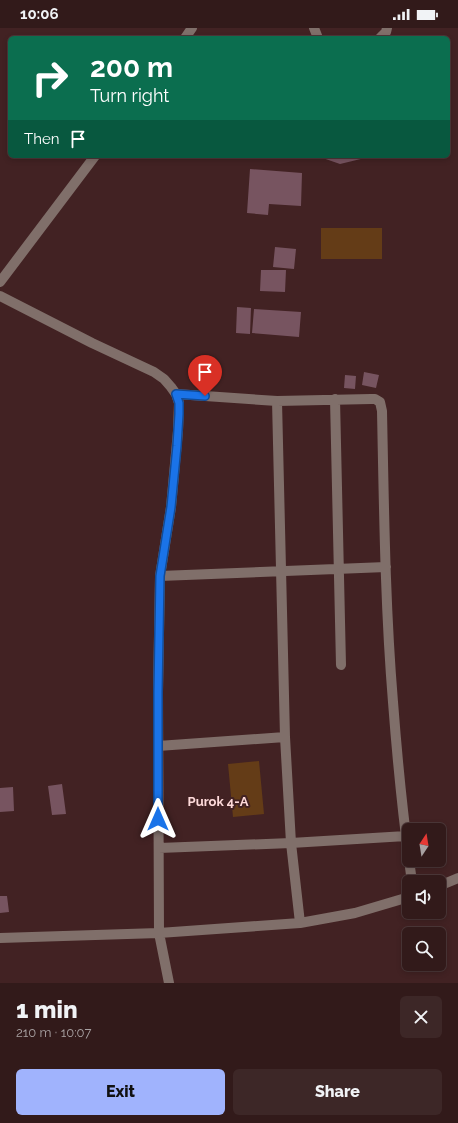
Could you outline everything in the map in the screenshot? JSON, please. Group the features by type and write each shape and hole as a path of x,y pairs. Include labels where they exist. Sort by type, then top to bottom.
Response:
{"street":[{"path":"0,282 93,158"},
{"path":"0,296 92,343 154,372 164,379 171,387 176,394 179,403 171,507 160,576 158,692 159,933 169,983"},
{"path":"176,394 278,401 375,399 380,402 382,407 386,567 393,702 405,823"},
{"path":"335,399 341,665"},
{"path":"278,401 290,843 300,922"},
{"path":"160,576 386,567"},
{"path":"158,746 286,737"},
{"path":"158,848 290,843 402,836"},
{"path":"446,883 458,878"},
{"path":"0,938 159,933 300,922 355,913 402,899"}],"shaded area":[{"path":"321,228 382,228 382,259 321,259"},
{"path":"259,761 264,814 233,817 228,764"}],"building":[{"path":"323,158 365,158 340,164"},
{"path":"250,169 302,173 301,206 269,204 268,215 247,213"},
{"path":"275,247 296,249 294,269 273,267"},
{"path":"261,270 286,270 285,292 260,291"},
{"path":"237,307 251,308 250,334 236,333"},
{"path":"254,309 301,312 299,337 252,333"},
{"path":"364,372 379,375 376,388 362,385"},
{"path":"345,375 356,376 355,389 344,388"},
{"path":"62,784 66,814 52,815 48,786"},
{"path":"13,787 14,811 0,812 0,788"},
{"path":"0,896 7,896 9,912 0,913"}],"district":[{"name":"Purok 4-A","path":"218,801"}],"route":[{"path":"158,819 160,576 171,507 177,446 179,403 176,394 205,396"}]}
